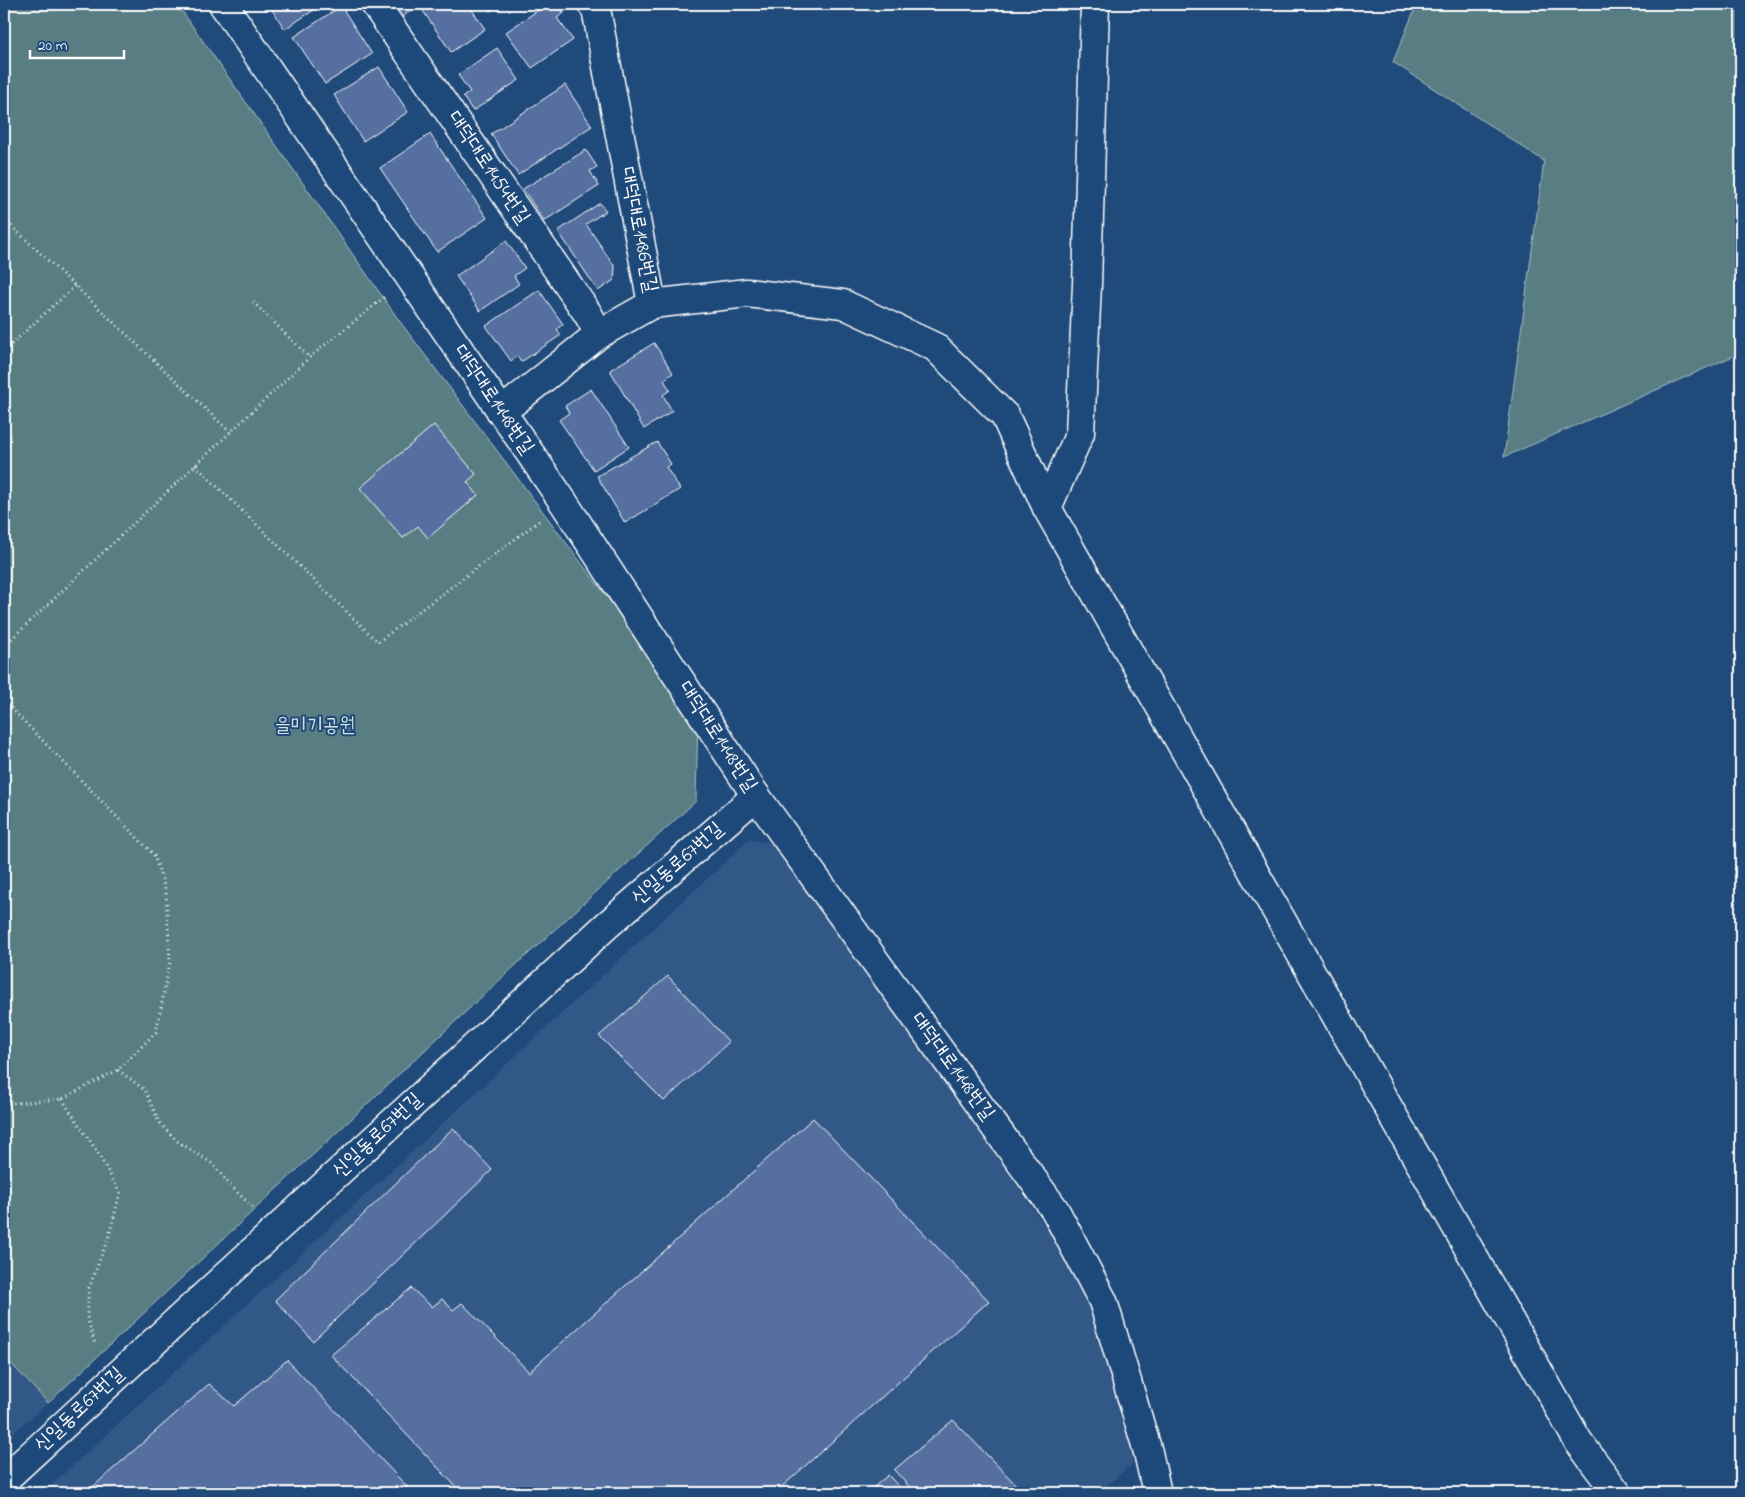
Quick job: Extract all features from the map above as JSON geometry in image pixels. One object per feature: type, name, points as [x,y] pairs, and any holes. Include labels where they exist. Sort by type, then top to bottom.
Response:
[{"type":"street","name":"대덕대로1448번길","points":[[223,4],[564,502],[756,796],[1056,1210],[1104,1301],[1148,1452],[1151,1490]]},
{"type":"street","name":"대덕대로1454번길","points":[[375,4],[582,306],[599,334]]},
{"type":"street","name":"대덕대로1486번길","points":[[501,412],[599,334],[652,304],[596,9],[592,4]]},
{"type":"street","points":[[1047,508],[1080,433],[1088,285],[1095,4]]},
{"type":"street","points":[[652,304],[747,293],[843,304],[935,347],[1005,416],[1047,508],[1578,1441],[1617,1493]]},
{"type":"street","name":"신일동로67번길","points":[[4,1480],[599,932],[756,796]]},
{"type":"path","points":[[4,219],[230,432]]},
{"type":"path","points":[[4,646],[310,357],[410,277]]},
{"type":"path","points":[[4,351],[75,286]]},
{"type":"path","points":[[253,302],[310,357]]},
{"type":"path","points":[[195,465],[378,642],[564,502]]},
{"type":"path","points":[[4,701],[154,855],[166,892],[170,962],[156,1032],[118,1070],[62,1099],[4,1104]]},
{"type":"path","points":[[118,1070],[145,1090],[159,1122],[177,1141],[213,1164],[229,1184],[254,1209]]},
{"type":"path","points":[[62,1099],[98,1153],[120,1194],[109,1236],[89,1288],[87,1317],[96,1344]]},
{"type":"shaded area","points":[[749,840],[783,845],[1077,1273],[1101,1331],[1137,1460],[1098,1493],[43,1493]]},
{"type":"shaded area","points":[[4,1356],[48,1403],[4,1441]]},
{"type":"green space","name":"을미기공원","points":[[4,4],[177,4],[401,323],[698,718],[696,801],[505,975],[48,1403],[4,1356]]},
{"type":"green space","points":[[1417,4],[1741,4],[1741,355],[1738,354],[1504,457],[1544,161],[1393,62]]},
{"type":"building","points":[[268,4],[323,4],[285,29]]},
{"type":"building","points":[[393,4],[468,4],[485,29],[451,52],[419,5],[402,17]]},
{"type":"building","points":[[485,4],[500,4],[490,11]]},
{"type":"building","points":[[547,4],[557,4],[564,13],[557,18],[573,40],[532,68],[506,32]]},
{"type":"building","points":[[341,6],[372,54],[325,84],[294,37]]},
{"type":"building","points":[[497,48],[519,80],[473,111],[463,97],[470,92],[458,75]]},
{"type":"building","points":[[379,67],[408,112],[363,141],[334,95]]},
{"type":"building","points":[[565,85],[592,126],[518,175],[491,134]]},
{"type":"building","points":[[430,134],[487,218],[437,252],[380,168]]},
{"type":"building","points":[[586,150],[597,167],[590,171],[599,186],[544,221],[523,189]]},
{"type":"building","points":[[600,203],[606,211],[586,224],[615,267],[614,280],[598,291],[558,231]]},
{"type":"building","points":[[506,241],[525,268],[514,276],[519,284],[480,311],[456,276]]},
{"type":"building","points":[[539,290],[563,324],[557,329],[561,335],[521,362],[517,356],[511,361],[486,326]]},
{"type":"building","points":[[654,343],[673,373],[664,380],[670,390],[663,395],[672,411],[644,429],[610,370]]},
{"type":"building","points":[[591,389],[629,447],[594,470],[559,420],[569,413],[565,406]]},
{"type":"building","points":[[434,425],[476,474],[467,482],[478,495],[428,538],[418,526],[403,538],[360,488]]},
{"type":"building","points":[[657,442],[671,464],[666,467],[680,489],[625,523],[597,476]]},
{"type":"building","points":[[668,976],[729,1042],[664,1101],[599,1036]]},
{"type":"building","points":[[813,1118],[989,1301],[775,1493],[462,1493],[331,1355],[411,1288],[432,1307],[442,1299],[453,1310],[462,1303],[529,1372]]},
{"type":"building","points":[[453,1128],[492,1170],[313,1341],[275,1300]]},
{"type":"building","points":[[287,1360],[413,1493],[86,1493],[209,1384],[234,1406]]},
{"type":"building","points":[[953,1420],[1024,1493],[915,1493],[894,1470]]},
{"type":"building","points":[[888,1475],[905,1493],[867,1493]]}]
